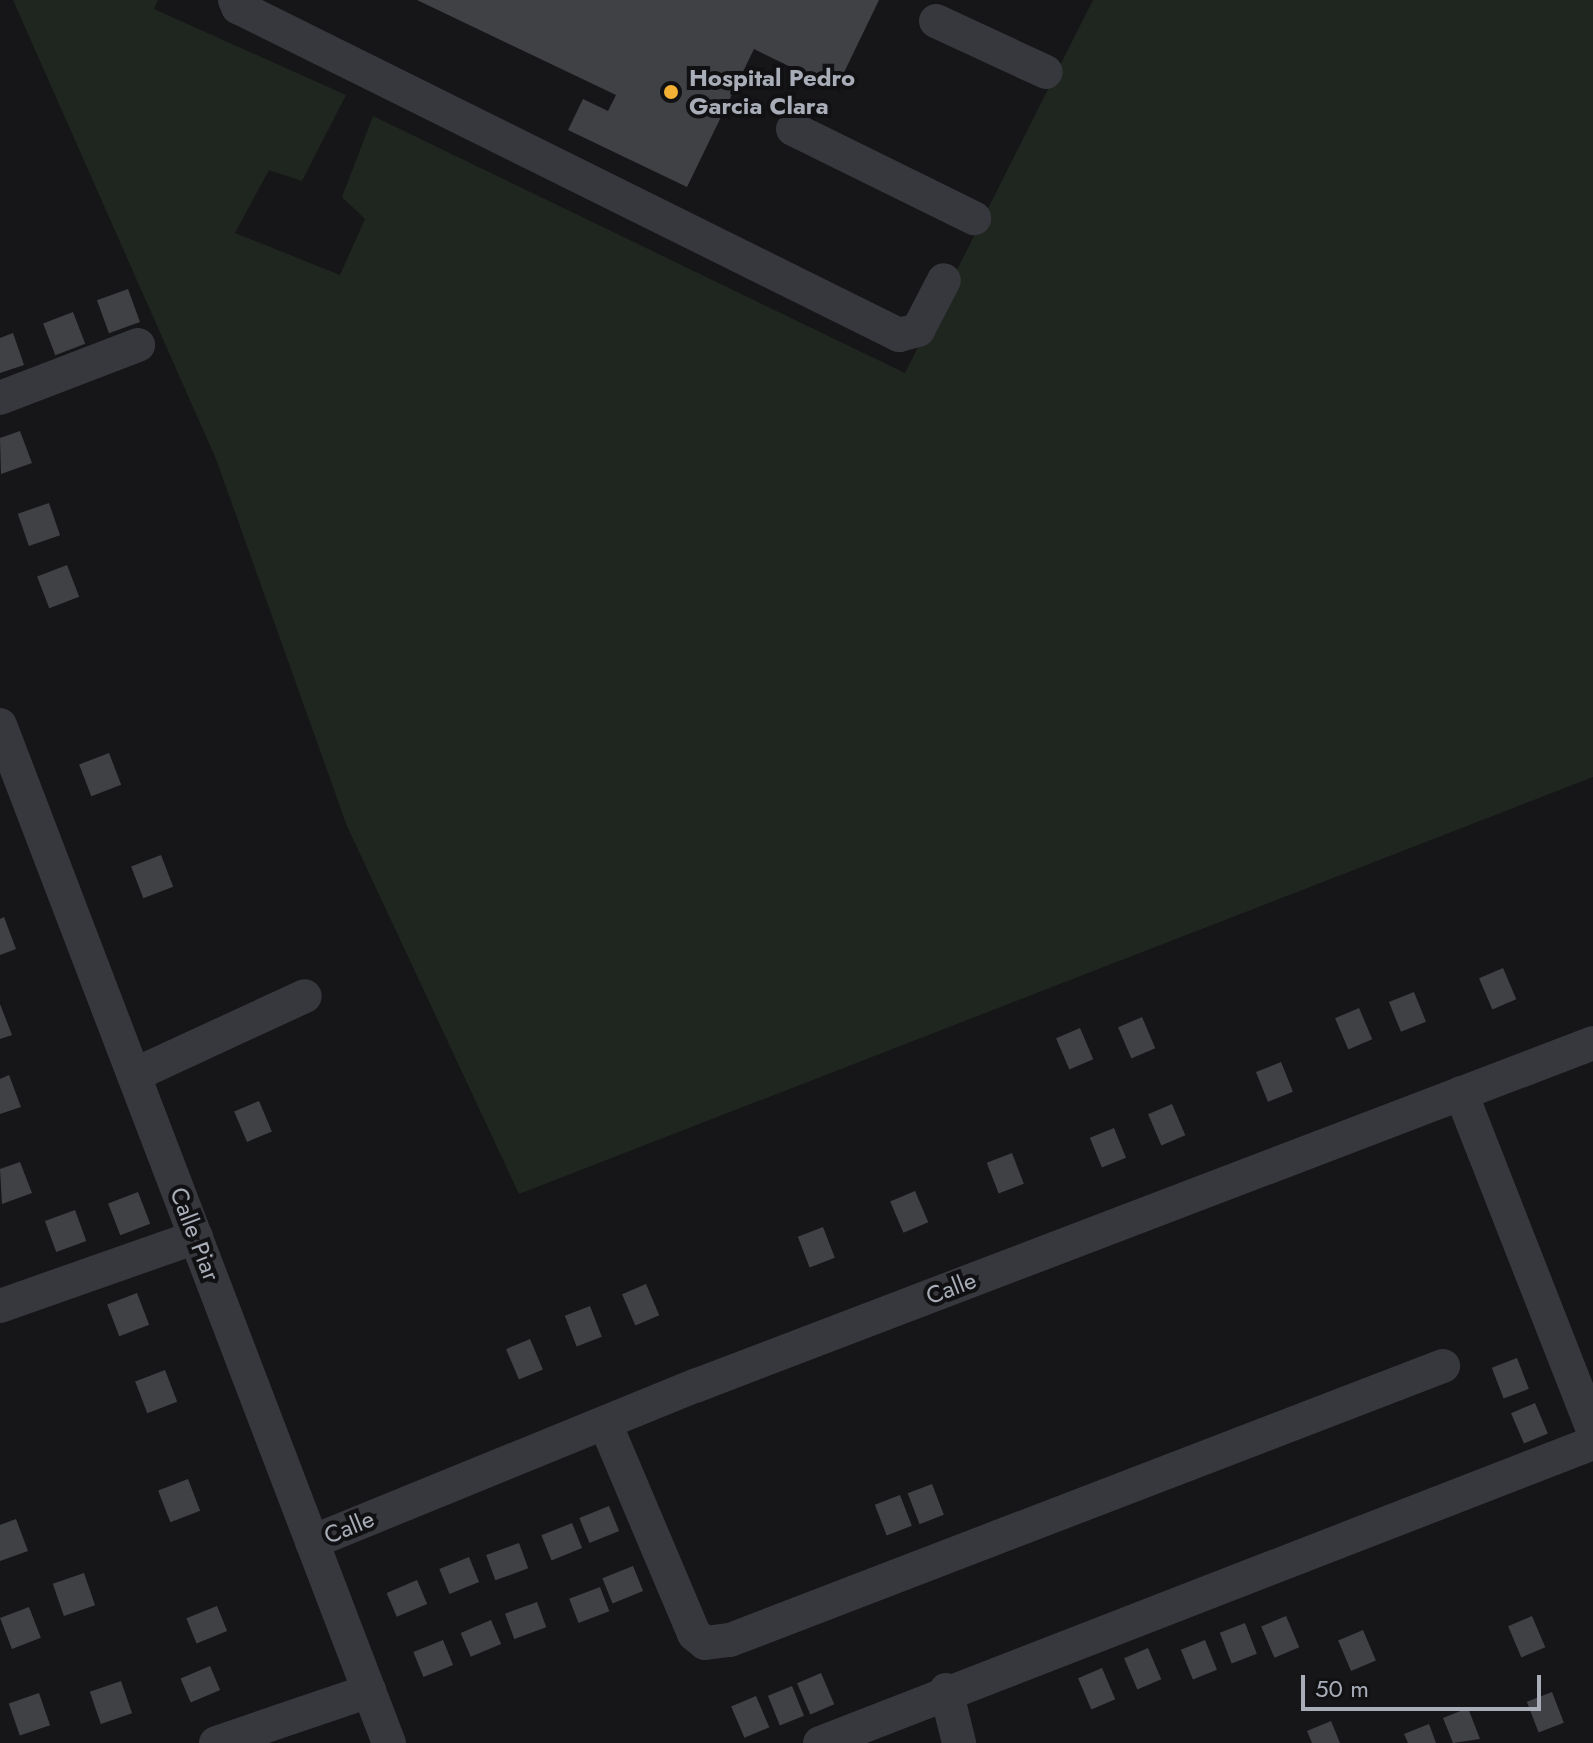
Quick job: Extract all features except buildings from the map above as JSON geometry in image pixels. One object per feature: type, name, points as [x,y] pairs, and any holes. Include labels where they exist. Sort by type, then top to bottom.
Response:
[{"type":"street","points":[[235,0],[238,7],[899,335],[918,330],[944,280]]},
{"type":"street","points":[[936,21],[1046,72]]},
{"type":"street","points":[[793,129],[974,218]]},
{"type":"street","points":[[0,398],[138,345]]},
{"type":"street","name":"Calle Piar","points":[[0,725],[389,1743]]},
{"type":"street","points":[[134,1075],[305,996]]},
{"type":"street","name":"Calle","points":[[312,1542],[605,1423],[1593,1043]]},
{"type":"street","points":[[1461,1093],[1593,1430]]},
{"type":"street","points":[[0,1306],[196,1237]]},
{"type":"street","points":[[605,1423],[694,1634],[705,1643],[730,1640],[1443,1366]]},
{"type":"street","points":[[820,1743],[946,1690],[1593,1443]]},
{"type":"street","points":[[946,1690],[959,1743]]},
{"type":"street","points":[[216,1743],[369,1691]]},
{"type":"shaded area","points":[[13,0],[158,0],[154,9],[346,95],[302,181],[269,170],[235,233],[340,275],[365,219],[342,197],[373,116],[905,373],[1093,0],[1593,0],[1593,777],[519,1194],[347,826],[216,459]]},
{"type":"place","name":"Hospital Pedro Garcia Clara","points":[[671,92]]}]
